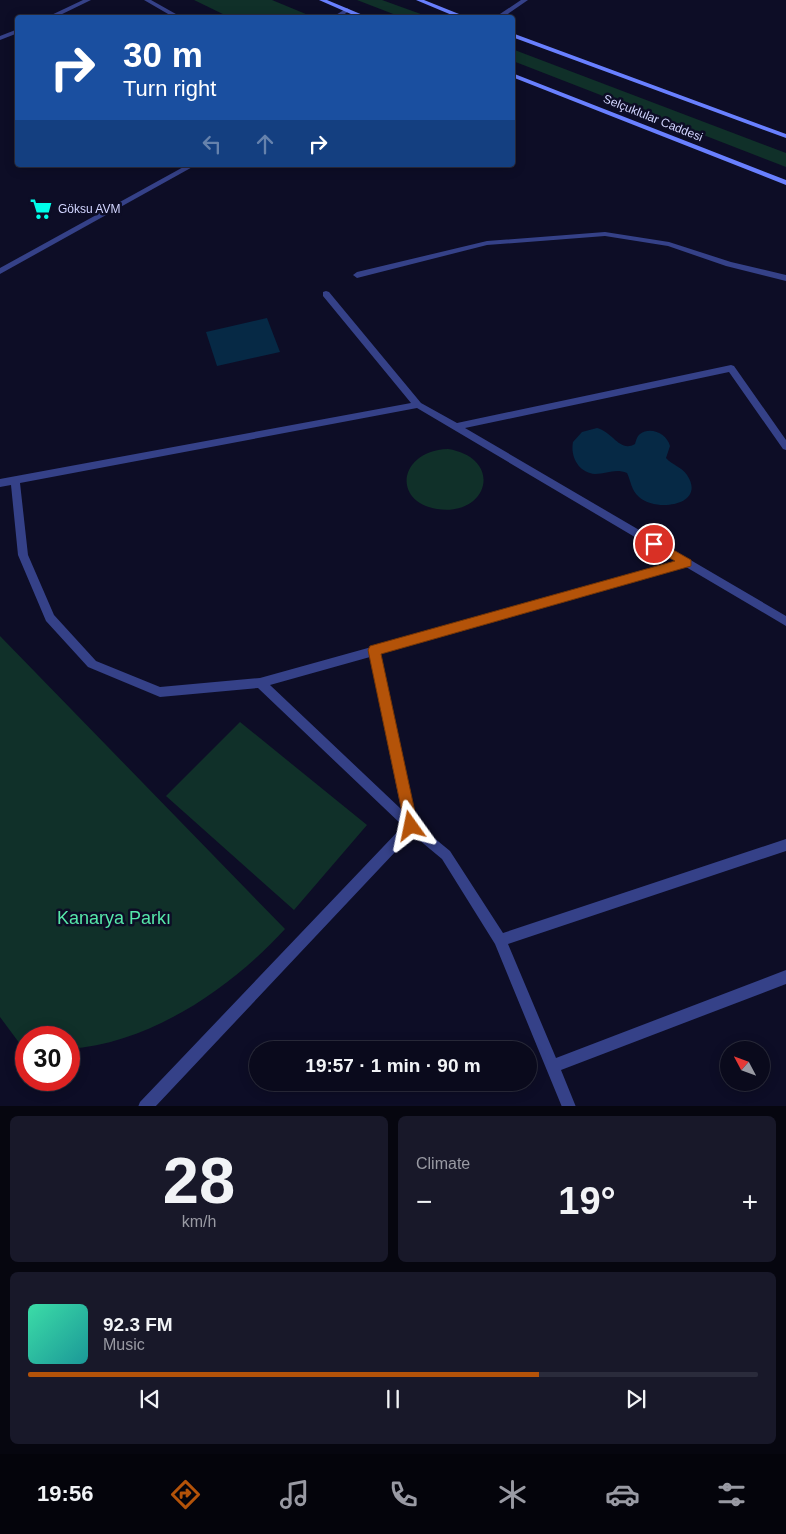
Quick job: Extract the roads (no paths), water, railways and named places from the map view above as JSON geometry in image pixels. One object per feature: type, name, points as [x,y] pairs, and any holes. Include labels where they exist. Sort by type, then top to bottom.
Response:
[{"type":"main road","points":[[322,0],[359,15]]},
{"type":"main road","points":[[419,0],[458,15]]},
{"type":"main road","name":"Selçuklular Caddesi","points":[[515,36],[786,136]]},
{"type":"main road","name":"Selçuklular Caddesi","points":[[515,76],[786,183]]},
{"type":"street","points":[[55,15],[88,0]]},
{"type":"street","points":[[146,0],[174,15]]},
{"type":"street","points":[[502,15],[525,0]]},
{"type":"street","points":[[339,15],[348,10]]},
{"type":"street","points":[[0,38],[15,32]]},
{"type":"street","points":[[0,271],[188,167]]},
{"type":"street","points":[[357,275],[487,243],[605,234],[669,244],[729,264],[786,278]]},
{"type":"street","points":[[326,294],[418,405],[786,621]]},
{"type":"street","points":[[456,427],[731,368],[786,448]]},
{"type":"street","points":[[0,482],[418,405]]},
{"type":"street","points":[[15,480],[23,555],[50,618],[92,664],[160,692],[260,683],[687,563]]},
{"type":"street","points":[[374,650],[411,826]]},
{"type":"street","points":[[260,683],[411,826],[446,855],[500,940],[569,1106]]},
{"type":"street","points":[[146,1106],[411,826]]},
{"type":"street","points":[[500,940],[786,845]]},
{"type":"street","points":[[553,1066],[786,977]]},
{"type":"water","points":[[267,318],[280,352],[217,366],[206,332]]},
{"type":"water","points":[[597,428],[608,433],[625,446],[635,444],[638,436],[644,432],[658,432],[666,438],[670,446],[666,458],[687,475],[691,485],[690,493],[685,499],[677,503],[657,505],[647,502],[636,494],[627,473],[615,471],[595,474],[584,471],[574,458],[573,442],[582,432]]},
{"type":"place","name":"Göksu AVM","points":[[41,209]]},
{"type":"park label","name":"Kanarya Parkı","points":[[114,918]]}]
